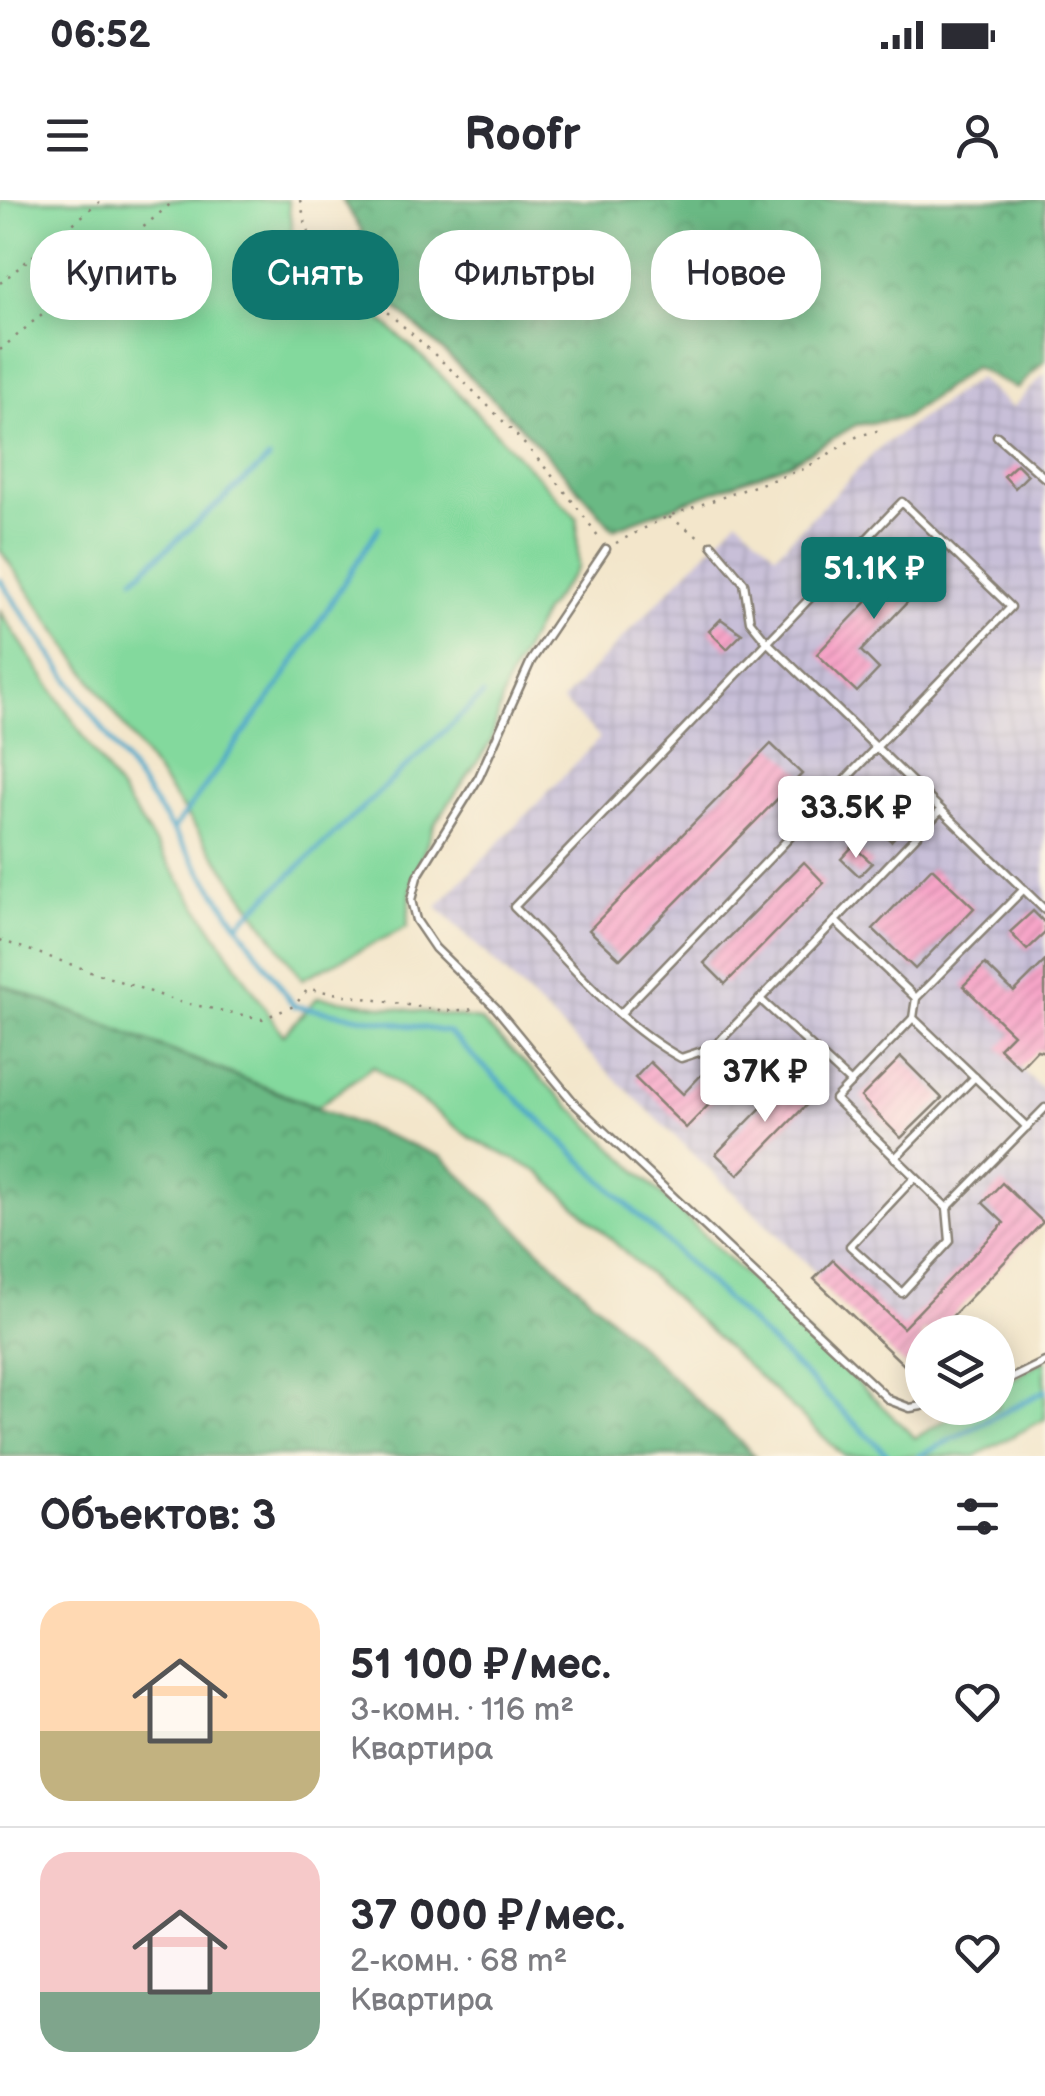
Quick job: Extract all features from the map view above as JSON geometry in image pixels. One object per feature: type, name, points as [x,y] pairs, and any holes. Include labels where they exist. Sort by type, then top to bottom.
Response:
[{"type":"lane","points":[[997,436],[1045,478]]},
{"type":"lane","points":[[621,1014],[1010,607],[902,502],[514,906],[621,1014],[653,1043],[681,1058],[714,1046],[941,810]]},
{"type":"lane","points":[[712,546],[744,583],[750,621],[767,642],[1045,910]]},
{"type":"lane","points":[[606,549],[530,661],[479,777],[418,877],[412,900],[416,920],[435,948],[496,1008],[575,1104],[889,1400],[905,1406]]},
{"type":"lane","points":[[915,1177],[850,1246],[902,1293],[950,1241],[947,1208],[915,1177],[895,1158],[835,1100],[913,1018],[916,998],[1024,889]]},
{"type":"lane","points":[[834,921],[916,998]]},
{"type":"lane","points":[[760,999],[850,1083]]},
{"type":"lane","points":[[913,1018],[1027,1127]]},
{"type":"lane","points":[[895,1158],[975,1078]]},
{"type":"lane","points":[[947,1208],[1045,1108]]},
{"type":"lane","points":[[1015,1377],[1045,1362]]},
{"type":"path","points":[[0,283],[102,200]]},
{"type":"path","points":[[0,350],[175,200]]},
{"type":"path","points":[[300,200],[307,228],[323,258],[478,400],[573,500],[606,549],[668,516],[804,468],[858,436],[884,429]]},
{"type":"path","points":[[668,516],[712,546]]},
{"type":"path","points":[[0,940],[180,1002],[262,1019],[294,1006],[308,990],[446,1011],[496,1008]]},
{"type":"shaded area","points":[[1045,373],[1045,1052],[1037,1050],[1020,1068],[1045,1092],[1045,1220],[953,1315],[905,1315],[905,1366],[814,1279],[818,1274],[437,907],[600,738],[562,701],[738,519],[776,554],[879,448],[978,378],[1012,408]]},
{"type":"green space","points":[[0,200],[288,200],[292,230],[232,230],[232,320],[382,320],[434,368],[577,518],[578,567],[544,612],[506,685],[491,742],[434,825],[412,883],[407,927],[302,979],[0,550]]},
{"type":"green space","points":[[342,200],[1045,200],[1045,360],[1017,389],[974,367],[904,418],[856,425],[790,463],[613,529],[549,457],[399,310],[399,230],[361,230]]},
{"type":"green space","points":[[0,611],[283,1035],[318,997],[480,1020],[915,1438],[937,1425],[1015,1425],[1015,1378],[1045,1359],[1045,1419],[975,1456],[844,1456],[539,1172],[471,1138],[373,1066],[317,1107],[0,984]]},
{"type":"green space","points":[[0,984],[442,1157],[755,1456],[0,1456]]},
{"type":"building","points":[[1017,464],[1028,475],[1015,488],[1004,476]]},
{"type":"building","points":[[916,550],[937,571],[861,651],[879,669],[857,692],[817,654]]},
{"type":"building","points":[[721,619],[742,634],[727,649],[709,631]]},
{"type":"building","points":[[771,744],[802,774],[620,959],[589,930]]},
{"type":"building","points":[[894,806],[909,821],[891,841],[875,826]]},
{"type":"building","points":[[853,846],[872,863],[859,876],[841,859]]},
{"type":"building","points":[[804,862],[824,883],[725,984],[704,963]]},
{"type":"building","points":[[932,868],[974,908],[915,969],[873,929]]},
{"type":"building","points":[[1033,911],[1045,923],[1045,933],[1027,950],[1010,932]]},
{"type":"building","points":[[1045,961],[1045,1052],[1037,1050],[1020,1068],[999,1048],[1013,1034],[963,986],[985,964],[1014,992]]},
{"type":"building","points":[[901,1057],[942,1098],[901,1138],[861,1097]]},
{"type":"building","points":[[650,1062],[683,1094],[705,1071],[724,1089],[686,1128],[635,1078]]},
{"type":"building","points":[[792,1076],[814,1097],[738,1175],[716,1154]]},
{"type":"building","points":[[1002,1183],[1043,1222],[953,1315],[916,1315],[1004,1223],[983,1203]]},
{"type":"building","points":[[833,1260],[903,1328],[905,1366],[814,1279]]},
{"type":"waterway","points":[[134,578],[269,459]]},
{"type":"waterway","points":[[173,830],[280,684],[379,527]]},
{"type":"waterway","points":[[0,580],[294,1006],[448,1032],[889,1456]]},
{"type":"waterway","points":[[238,924],[483,695]]},
{"type":"waterway","points":[[919,1456],[1045,1391]]}]
